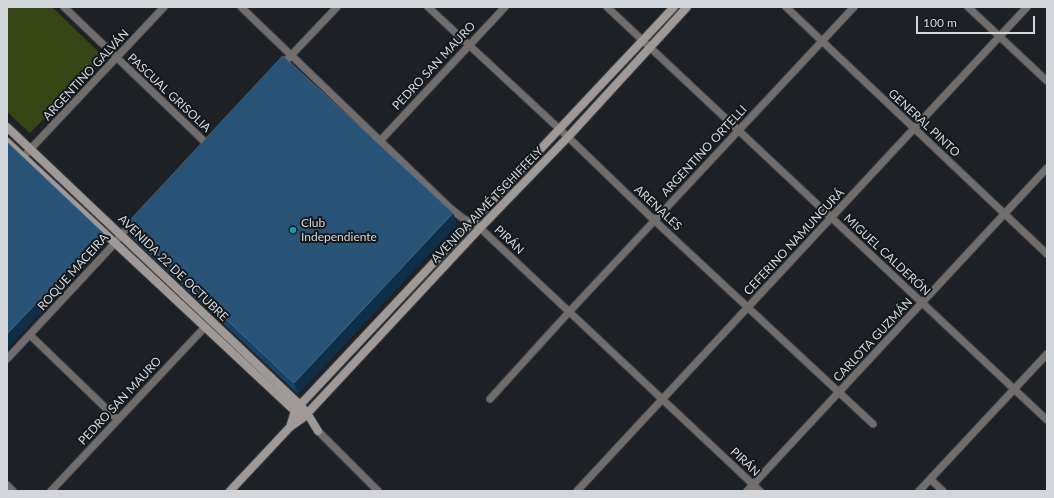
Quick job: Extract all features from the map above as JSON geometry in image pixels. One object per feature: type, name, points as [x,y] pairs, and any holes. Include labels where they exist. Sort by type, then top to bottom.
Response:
[{"type":"main road","name":"AVENIDA AIMÉ TSCHIFFELY","points":[[298,408],[674,7]]},
{"type":"main road","name":"AVENIDA AIMÉ TSCHIFFELY","points":[[290,427],[305,415],[480,228],[568,137],[687,7]]},
{"type":"main road","name":"AVENIDA 22 DE OCTUBRE","points":[[7,127],[121,235],[298,408],[318,431]]},
{"type":"main road","name":"AVENIDA 22 DE OCTUBRE","points":[[7,142],[205,327],[298,408]]},
{"type":"main road","points":[[230,491],[290,427],[298,408]]},
{"type":"street","name":"PASCUAL GRISOLIA","points":[[64,7],[116,58],[210,141],[202,150]]},
{"type":"street","name":"ARGENTINO GALVÁN","points":[[23,157],[164,7]]},
{"type":"street","name":"PIRÁN","points":[[241,7],[290,56],[449,207],[480,228],[760,491]]},
{"type":"street","points":[[275,72],[337,7]]},
{"type":"street","name":"ARENALES","points":[[428,7],[873,424]]},
{"type":"street","name":"PEDRO SAN MAURO","points":[[380,140],[505,7]]},
{"type":"street","name":"MIGUEL CALDERÓN","points":[[607,7],[1047,420]]},
{"type":"street","name":"GENERAL PINTO","points":[[786,7],[1047,254]]},
{"type":"street","name":"ARGENTINO ORTELLI","points":[[490,399],[738,130],[854,7]]},
{"type":"street","points":[[968,7],[1047,81]]},
{"type":"street","name":"CEFERINO NAMUNCURÁ","points":[[577,491],[1027,7]]},
{"type":"street","name":"CARLOTA GUZMÁN","points":[[748,491],[1047,168]]},
{"type":"street","name":"ROQUE MACEIRA","points":[[7,359],[115,244],[121,235],[137,218]]},
{"type":"street","name":"PEDRO SAN MAURO","points":[[51,491],[205,327]]},
{"type":"street","points":[[30,335],[117,419]]},
{"type":"street","points":[[919,491],[1047,354]]},
{"type":"street","name":"AVENIDA 22 DE OCTUBRE","points":[[318,431],[378,491]]},
{"type":"street","points":[[930,479],[943,491]]},
{"type":"street","points":[[7,485],[13,491]]},
{"type":"green space","points":[[7,7],[52,7],[104,57],[30,133],[7,112]]},
{"type":"building","name":"Club Independiente","points":[[283,56],[453,213],[294,383],[126,225]]},
{"type":"building","points":[[7,142],[103,233],[7,334]]},
{"type":"place","name":"Club Independiente","points":[[293,230]]}]
